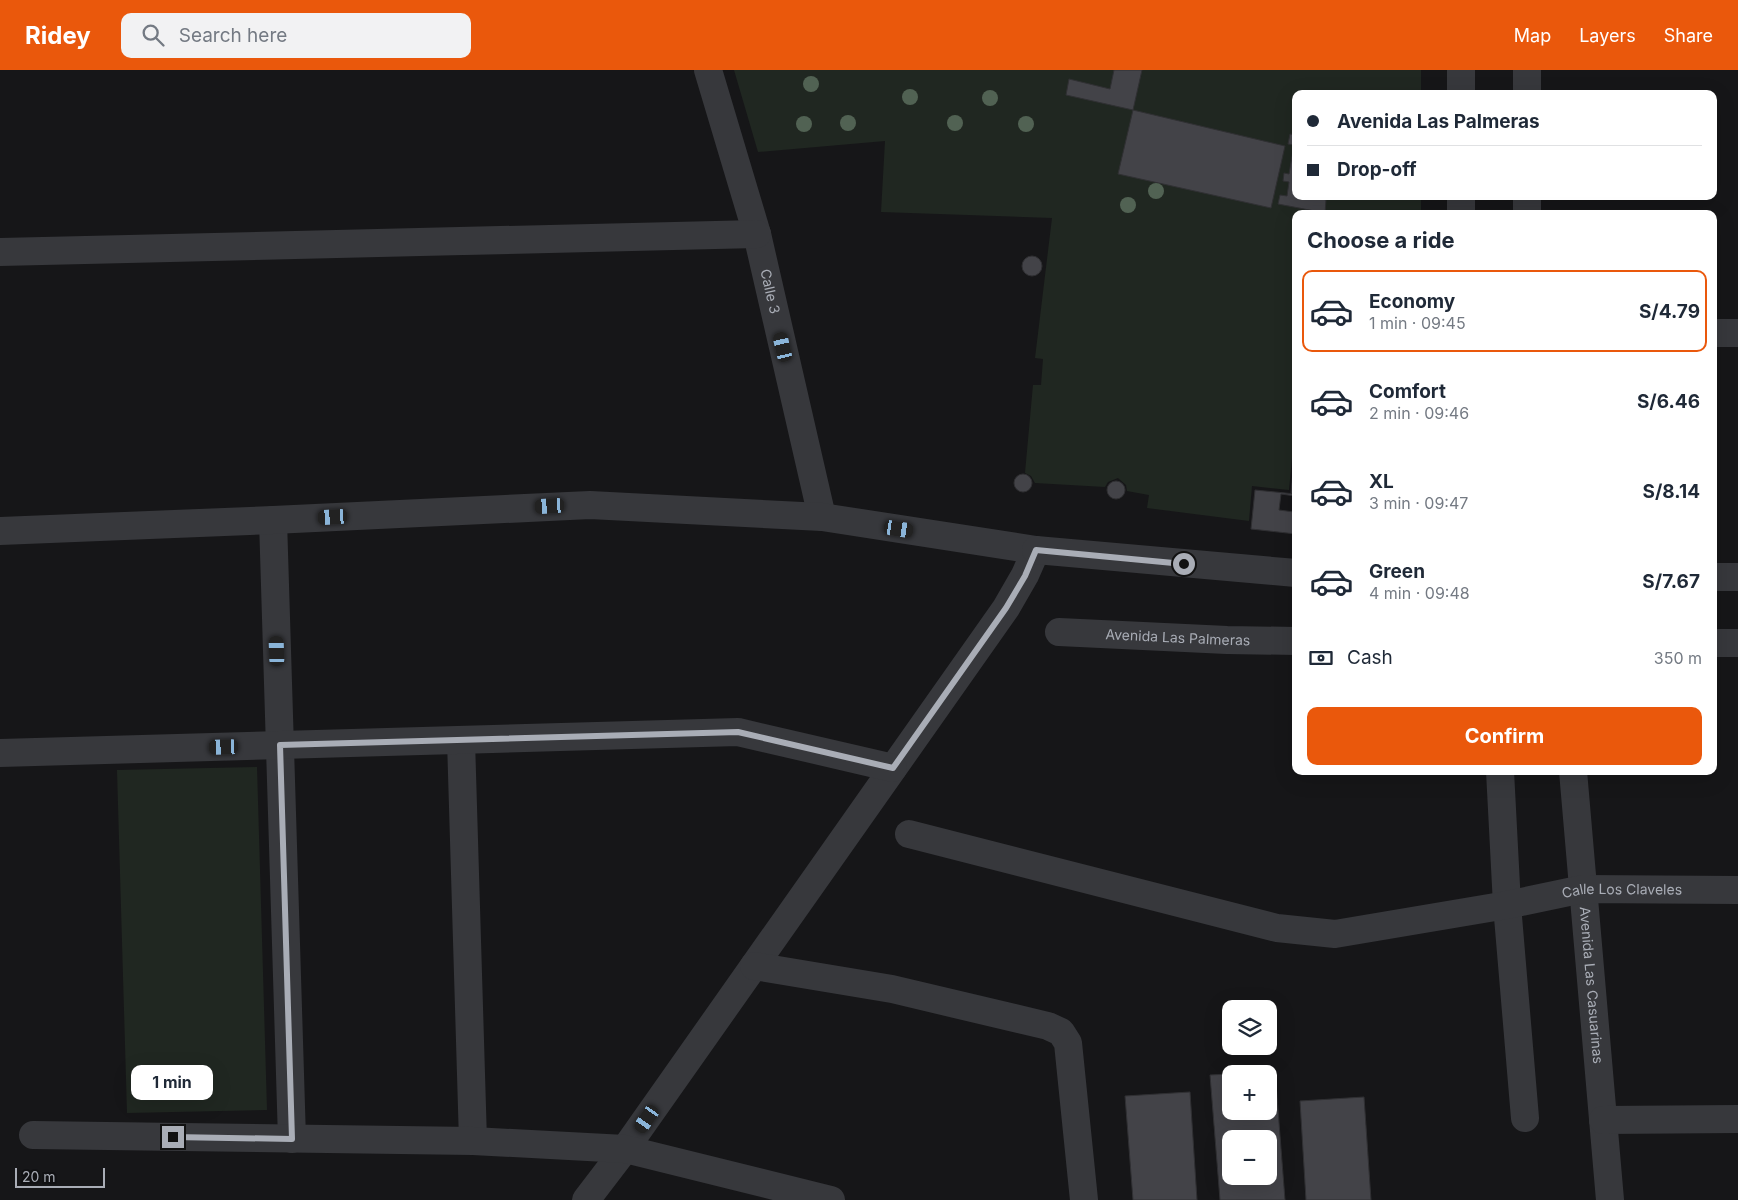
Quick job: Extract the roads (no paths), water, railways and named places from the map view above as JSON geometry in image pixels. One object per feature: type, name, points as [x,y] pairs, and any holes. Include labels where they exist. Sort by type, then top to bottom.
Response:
[{"type":"street","name":"Calle 3","points":[[708,70],[757,234],[822,517]]},
{"type":"street","points":[[1461,70],[1461,90]]},
{"type":"street","points":[[1527,70],[1527,90]]},
{"type":"street","points":[[0,252],[757,234]]},
{"type":"street","points":[[1717,333],[1738,333]]},
{"type":"street","points":[[0,531],[590,505],[822,517],[1036,550],[1292,573]]},
{"type":"street","points":[[273,520],[292,1139]]},
{"type":"street","points":[[586,1200],[625,1149],[1006,608],[1025,576],[1036,550]]},
{"type":"street","points":[[1717,577],[1738,577]]},
{"type":"street","name":"Avenida Las Palmeras","points":[[1059,632],[1227,640],[1292,641]]},
{"type":"street","points":[[1717,643],[1738,643]]},
{"type":"street","points":[[0,753],[738,732],[893,768]]},
{"type":"street","points":[[461,740],[473,1141]]},
{"type":"street","points":[[1500,775],[1507,904],[1525,1118]]},
{"type":"street","name":"Avenida Las Casuarinas","points":[[1573,775],[1610,1200]]},
{"type":"street","name":"Calle Los Claveles","points":[[909,834],[1277,928],[1334,934],[1583,889],[1738,890]]},
{"type":"street","points":[[754,966],[892,989],[1048,1026],[1061,1032],[1068,1044],[1084,1200]]},
{"type":"street","points":[[1603,1120],[1738,1119]]},
{"type":"street","points":[[33,1136],[473,1141],[625,1149],[831,1200]]}]
